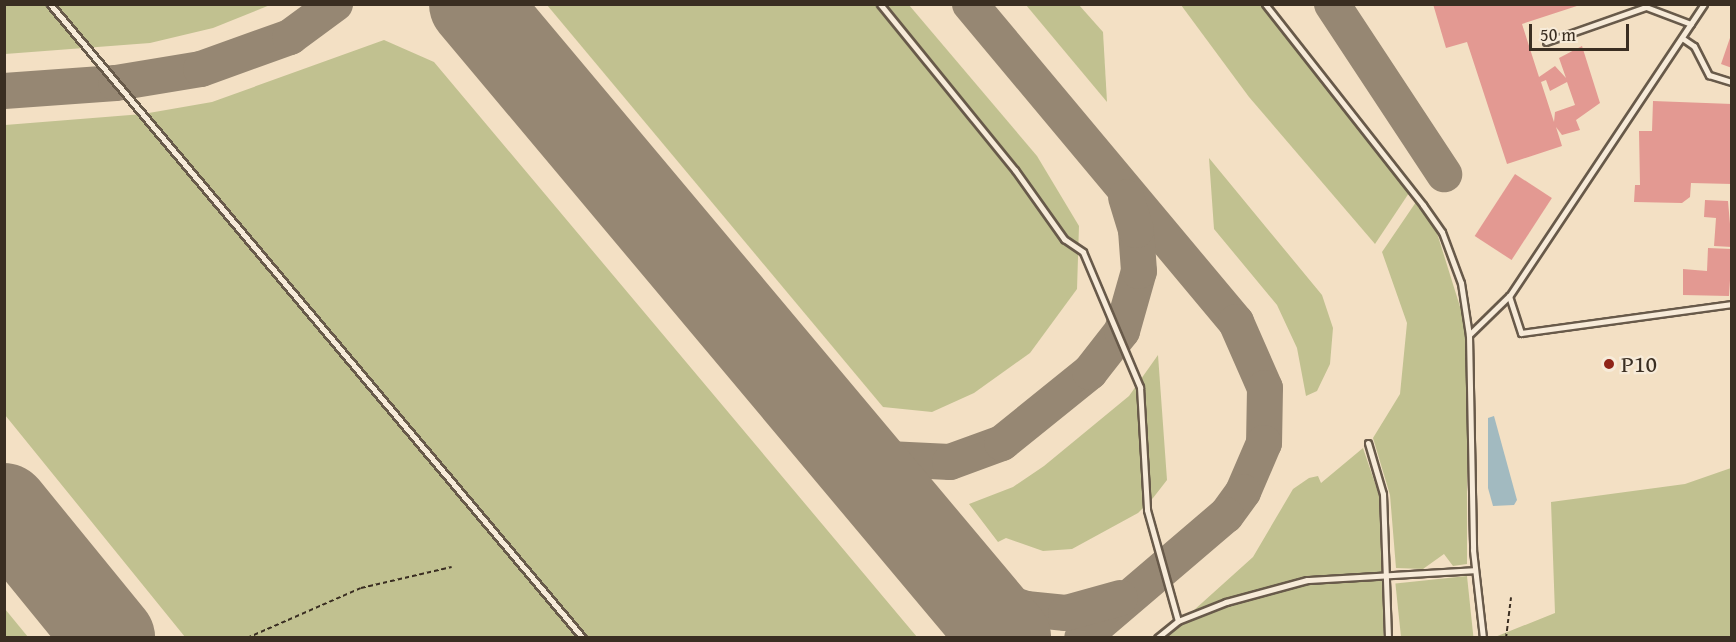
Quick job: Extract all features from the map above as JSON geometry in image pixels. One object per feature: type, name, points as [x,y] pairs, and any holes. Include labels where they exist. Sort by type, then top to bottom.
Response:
[{"type":"lane","points":[[50,4],[583,638]]},
{"type":"lane","points":[[880,4],[1015,170],[1064,239],[1083,252],[1140,387],[1147,510],[1178,621]]},
{"type":"lane","points":[[1265,4],[1442,232],[1461,283],[1468,335],[1475,570],[1483,638]]},
{"type":"lane","points":[[1468,335],[1509,296],[1704,4]]},
{"type":"lane","points":[[1546,42],[1646,7],[1691,24]]},
{"type":"lane","points":[[1682,38],[1694,46],[1709,75],[1731,82]]},
{"type":"lane","points":[[1509,296],[1521,333],[1731,304]]},
{"type":"lane","points":[[1368,443],[1383,494],[1389,572],[1388,638]]},
{"type":"lane","points":[[1157,638],[1178,621],[1307,580],[1389,572],[1475,570]]},
{"type":"path","points":[[247,638],[361,588],[452,567]]},
{"type":"path","points":[[1506,638],[1511,597]]},
{"type":"green space","points":[[5,5],[270,5],[213,28],[150,43],[5,54]]},
{"type":"green space","points":[[547,5],[909,5],[1037,156],[1079,226],[1077,289],[1030,353],[974,393],[932,412],[883,407]]},
{"type":"green space","points":[[1026,5],[1079,5],[1103,32],[1107,102]]},
{"type":"green space","points":[[1181,5],[1260,5],[1409,193],[1375,244],[1249,97]]},
{"type":"green space","points":[[384,40],[434,62],[917,637],[185,637],[5,415],[5,125],[143,114],[212,102]]},
{"type":"green space","points":[[1209,158],[1322,295],[1333,328],[1330,364],[1317,391],[1306,396],[1297,348],[1277,305],[1214,229]]},
{"type":"green space","points":[[1416,202],[1437,233],[1467,329],[1467,564],[1453,566],[1444,554],[1423,569],[1396,568],[1390,495],[1373,438],[1400,394],[1407,323],[1382,252]]},
{"type":"green space","points":[[1158,355],[1167,480],[1153,498],[1138,513],[1072,549],[1043,551],[1006,538],[998,542],[969,504],[1013,487],[1044,466],[1129,396]]},
{"type":"green space","points":[[1363,448],[1379,495],[1384,637],[1163,638],[1253,557],[1293,489],[1309,478],[1318,476],[1321,483]]},
{"type":"green space","points":[[1731,468],[1731,637],[1495,637],[1555,613],[1551,502],[1685,484]]},
{"type":"green space","points":[[1467,576],[1473,637],[1401,638],[1395,584]]},
{"type":"green space","points":[[5,609],[28,637],[5,637]]},
{"type":"water","points":[[1494,416],[1517,500],[1514,505],[1493,506],[1488,488],[1488,418]]},
{"type":"building","points":[[1433,4],[1583,4],[1522,24],[1539,77],[1555,66],[1566,78],[1559,58],[1582,46],[1600,103],[1576,120],[1580,130],[1562,135],[1556,127],[1562,146],[1507,164],[1467,42],[1446,48]],"holes":[[[1546,80],[1550,91],[1567,82],[1575,105],[1555,112],[1554,122],[1541,82]]]},
{"type":"building","points":[[1732,35],[1732,68],[1721,64]]},
{"type":"building","points":[[1653,101],[1732,104],[1732,184],[1691,183],[1690,197],[1682,203],[1634,202],[1635,185],[1640,185],[1639,131],[1652,131]]},
{"type":"building","points":[[1515,174],[1552,198],[1512,260],[1475,236]]},
{"type":"building","points":[[1705,200],[1728,201],[1732,247],[1714,246],[1716,218],[1704,217]]},
{"type":"building","points":[[1708,248],[1732,249],[1729,296],[1683,295],[1683,269],[1707,271]]},
{"type":"taxiway","points":[[4,91],[116,83],[201,69],[290,37],[335,4]]},
{"type":"taxiway","points":[[970,4],[1236,322],[1265,388],[1264,443],[1243,492],[1226,515],[1082,638]]},
{"type":"taxiway","points":[[1332,4],[1444,174]]},
{"type":"taxiway","points":[[804,401],[848,441],[888,459],[950,462],[1002,443],[1090,372],[1122,331],[1139,271],[1136,230],[1126,198]]},
{"type":"taxiway","points":[[934,557],[986,596],[1026,609],[1066,613],[1120,598]]},
{"type":"taxiway","points":[[952,577],[983,638]]},
{"type":"runway","points":[[474,4],[1006,638]]},
{"type":"runway","points":[[4,508],[110,638]]},
{"type":"place","name":"P10","points":[[1609,364]]}]
